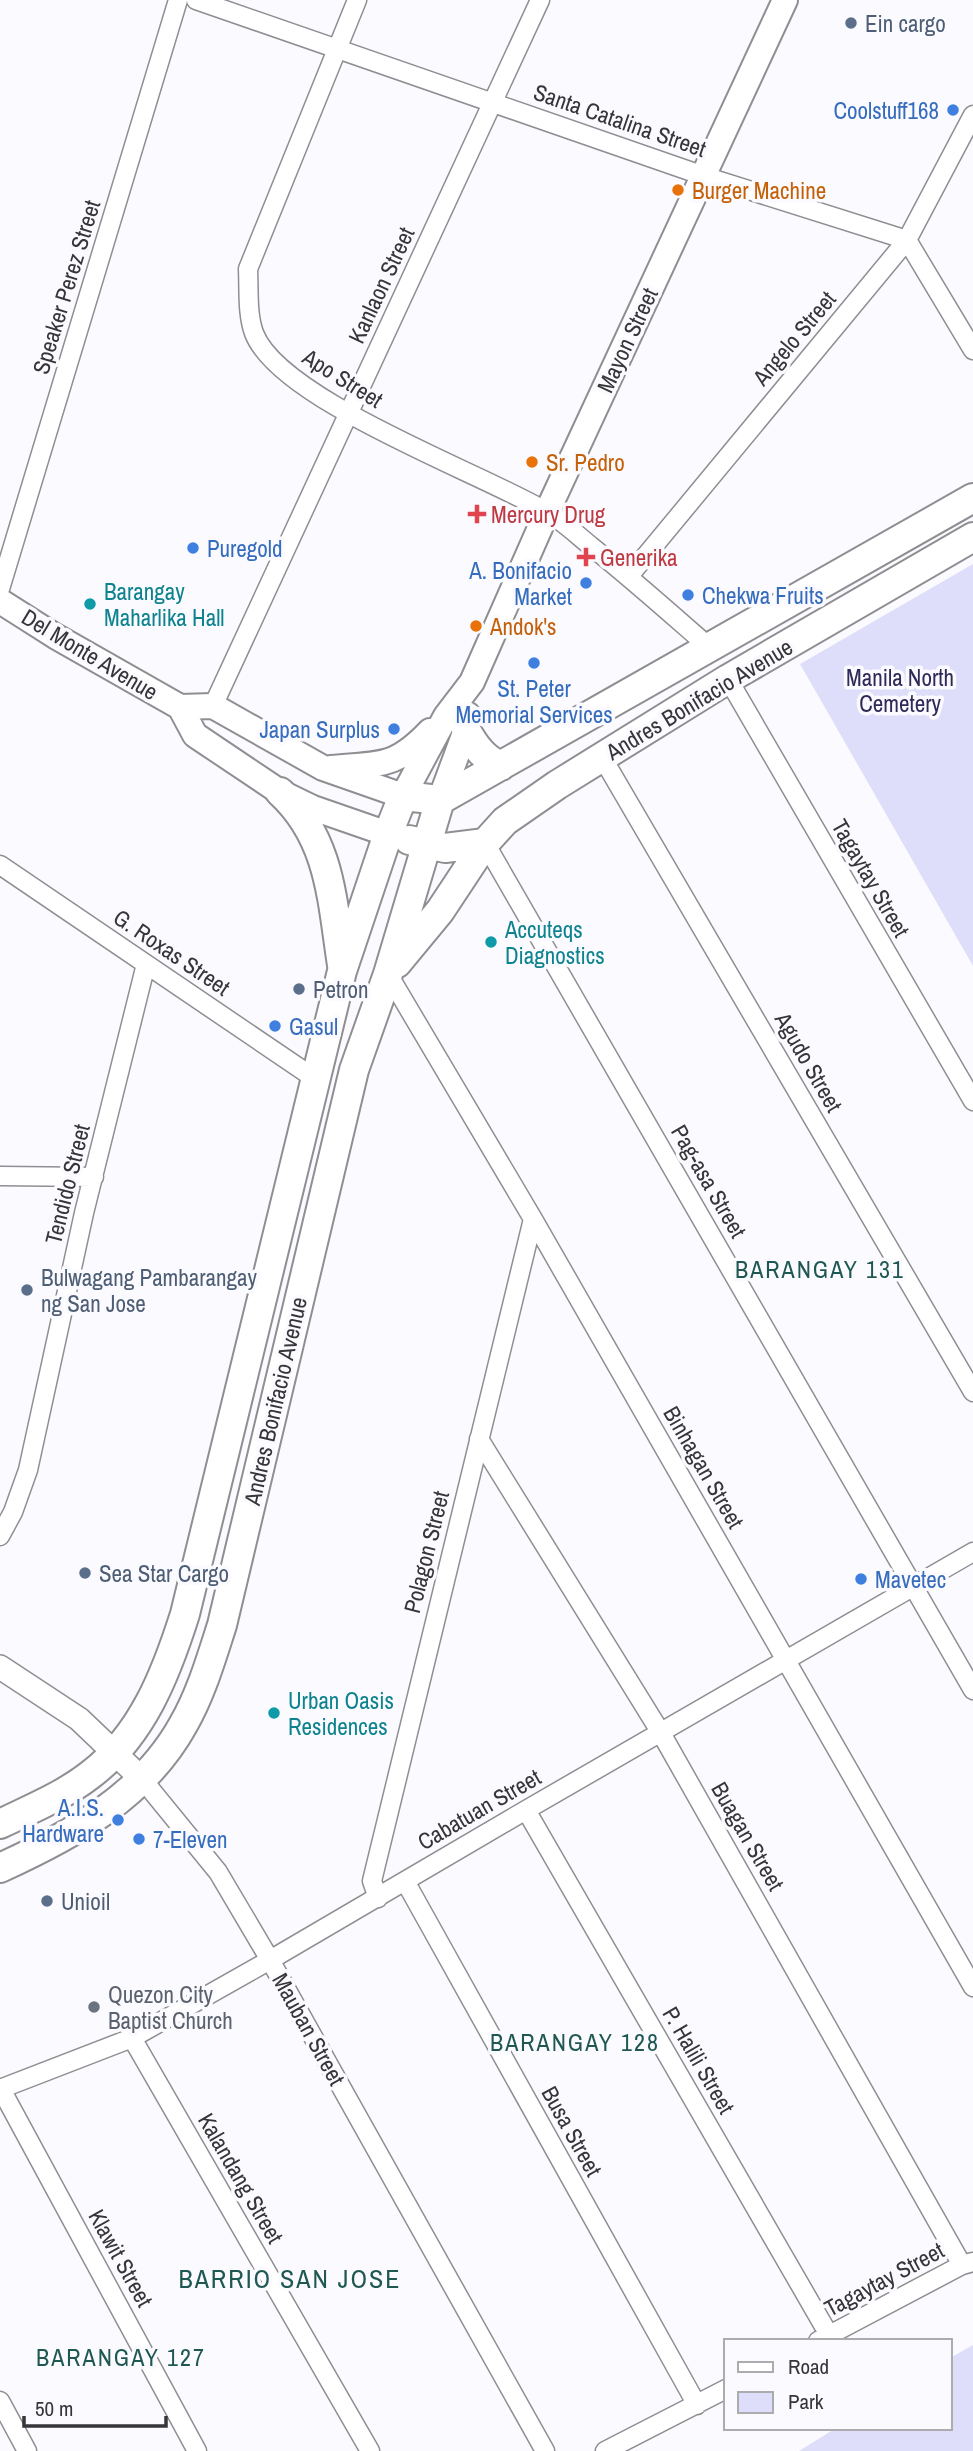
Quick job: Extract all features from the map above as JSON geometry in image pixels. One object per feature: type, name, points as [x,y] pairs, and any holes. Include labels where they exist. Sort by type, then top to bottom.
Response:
[{"type":"main road","name":"Mayon Street","points":[[440,800],[456,723],[472,682],[547,512],[785,0]]},
{"type":"main road","name":"Andres Bonifacio Avenue","points":[[0,1868],[79,1828],[100,1815],[143,1780],[184,1725],[203,1684],[222,1625],[355,1070],[388,974],[440,800],[973,498]]},
{"type":"main road","name":"Andres Bonifacio Avenue","points":[[388,974],[440,911],[485,843],[505,821],[728,679],[973,537]]},
{"type":"main road","name":"Del Monte Avenue","points":[[0,600],[55,636],[180,708],[195,735],[280,792],[313,808],[388,834]]},
{"type":"main road","name":"Del Monte Avenue","points":[[180,708],[213,706]]},
{"type":"main road","points":[[213,706],[323,768],[403,796],[440,800]]},
{"type":"main road","name":"Mayon Street","points":[[403,796],[456,723]]},
{"type":"main road","points":[[323,768],[379,764],[394,760],[456,723],[490,761],[501,766]]},
{"type":"main road","points":[[280,792],[298,809],[316,840],[332,897],[342,971]]},
{"type":"main road","name":"Andres Bonifacio Avenue","points":[[0,1824],[57,1797],[91,1774],[115,1753],[139,1722],[168,1667],[185,1615],[342,971],[403,796]]},
{"type":"main road","points":[[388,834],[426,846],[445,848],[485,843]]},
{"type":"street","name":"Speaker Perez Street","points":[[0,589],[178,0]]},
{"type":"street","name":"Santa Catalina Street","points":[[196,0],[704,176],[907,240]]},
{"type":"street","name":"Apo Street","points":[[357,0],[248,269],[249,304],[254,334],[272,359],[293,377],[349,414],[547,512],[629,576],[709,647]]},
{"type":"street","name":"Kanlaon Street","points":[[213,706],[540,0]]},
{"type":"street","name":"Angelo Street","points":[[629,576],[907,240],[973,115]]},
{"type":"street","points":[[907,240],[973,351]]},
{"type":"street","name":"Tagaytay Street","points":[[728,679],[973,1101]]},
{"type":"street","name":"Agudo Street","points":[[602,757],[973,1392]]},
{"type":"street","name":"Pag-asa Street","points":[[485,843],[973,1690]]},
{"type":"street","name":"G. Roxas Street","points":[[0,865],[317,1080]]},
{"type":"street","name":"Tendido Street","points":[[0,1536],[13,1512],[28,1470],[94,1177],[146,964]]},
{"type":"street","name":"Binhagan Street","points":[[388,974],[533,1219],[973,1987]]},
{"type":"street","points":[[0,1176],[94,1177]]},
{"type":"street","name":"Polagon Street","points":[[378,1898],[372,1881],[533,1219]]},
{"type":"street","name":"Buagan Street","points":[[479,1438],[661,1733],[967,2264]]},
{"type":"street","name":"Cabatuan Street","points":[[0,2089],[132,2038],[973,1552]]},
{"type":"street","name":"Mauban Street","points":[[0,1667],[79,1719],[143,1780],[218,1871],[271,1960],[545,2451]]},
{"type":"street","name":"P. Halili Street","points":[[526,1810],[824,2338]]},
{"type":"street","name":"Busa Street","points":[[405,1881],[697,2405]]},
{"type":"street","name":"Kalandang Street","points":[[132,2038],[370,2451]]},
{"type":"street","name":"Klawit Street","points":[[0,2089],[197,2451]]},
{"type":"street","name":"Tagaytay Street","points":[[824,2338],[967,2264]]},
{"type":"street","points":[[605,2451],[724,2390]]},
{"type":"street","points":[[0,2401],[27,2451]]},
{"type":"green space","name":"Manila North Cemetery","points":[[973,564],[973,966],[800,664]]},
{"type":"green space","points":[[973,2345],[973,2451],[799,2451],[833,2430],[952,2430],[952,2357]]},
{"type":"place","name":"Ein cargo","points":[[851,23]]},
{"type":"place","name":"Coolstuff168","points":[[953,110]]},
{"type":"place","name":"Burger Machine","points":[[678,190]]},
{"type":"place","name":"Sr. Pedro","points":[[532,462]]},
{"type":"place","name":"Mercury Drug","points":[[477,514]]},
{"type":"place","name":"Puregold","points":[[193,548]]},
{"type":"place","name":"Generika","points":[[586,557]]},
{"type":"place","name":"A. Bonifacio Market","points":[[586,583]]},
{"type":"place","name":"Chekwa Fruits","points":[[688,595]]},
{"type":"place","name":"Barangay Maharlika Hall","points":[[90,604]]},
{"type":"place","name":"Andok's","points":[[476,626]]},
{"type":"place","name":"St. Peter Memorial Services","points":[[534,663]]},
{"type":"place","name":"Japan Surplus","points":[[394,729]]},
{"type":"place","name":"Accuteqs Diagnostics","points":[[491,942]]},
{"type":"place","name":"Petron","points":[[299,989]]},
{"type":"place","name":"Gasul","points":[[275,1026]]},
{"type":"place","name":"Bulwagang Pambarangay ng San Jose","points":[[27,1290]]},
{"type":"place","name":"Sea Star Cargo","points":[[85,1573]]},
{"type":"place","name":"Mavetec","points":[[861,1579]]},
{"type":"place","name":"Urban Oasis Residences","points":[[274,1713]]},
{"type":"place","name":"A.I.S. Hardware","points":[[118,1820]]},
{"type":"place","name":"7-Eleven","points":[[139,1839]]},
{"type":"place","name":"Unioil","points":[[47,1901]]},
{"type":"place","name":"Quezon City Baptist Church","points":[[94,2007]]},
{"type":"district","name":"BARANGAY 131","points":[[820,1269]]},
{"type":"district","name":"BARANGAY 128","points":[[575,2042]]},
{"type":"district","name":"BARRIO SAN JOSE","points":[[290,2278]]},
{"type":"district","name":"BARANGAY 127","points":[[121,2357]]}]
